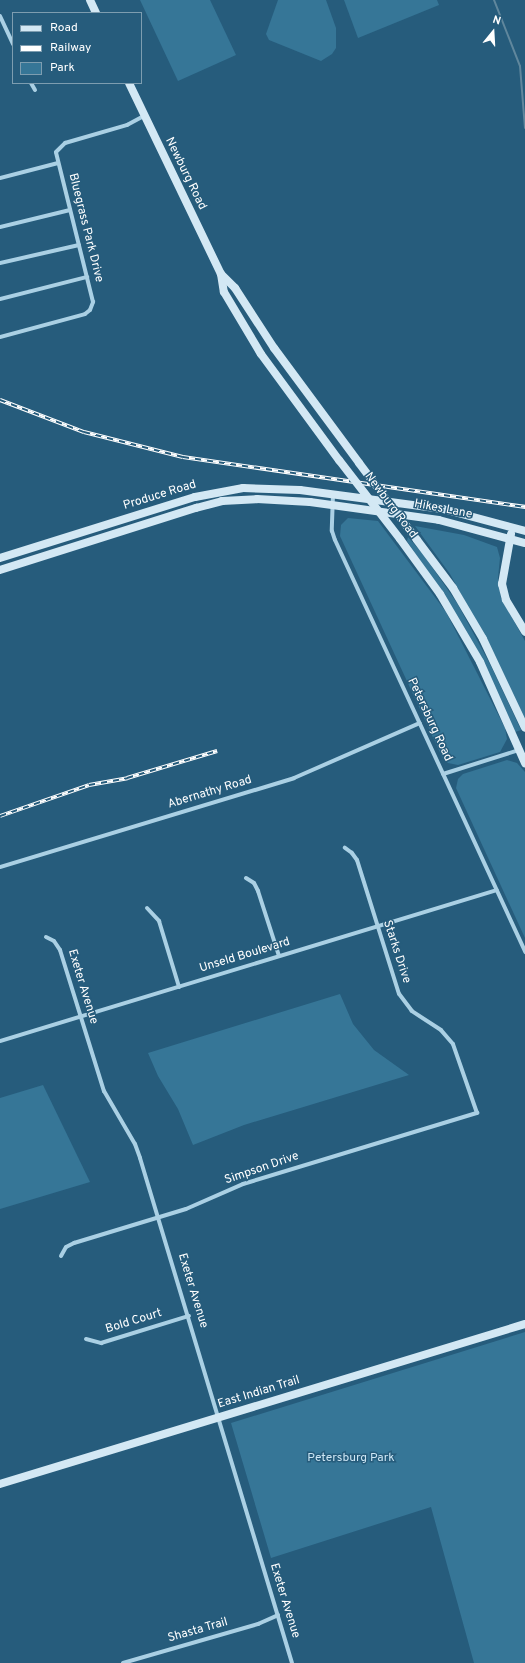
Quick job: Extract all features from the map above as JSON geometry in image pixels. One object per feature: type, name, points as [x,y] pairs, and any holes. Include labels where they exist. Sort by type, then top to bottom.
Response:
[{"type":"main road","points":[[90,0],[96,12]]},
{"type":"main road","name":"Newburg Road","points":[[129,84],[221,274],[224,292],[261,354],[440,594],[480,662],[525,762]]},
{"type":"main road","name":"Newburg Road","points":[[221,274],[235,288],[274,348],[453,588],[483,639],[525,728]]},
{"type":"main road","name":"Produce Road","points":[[0,558],[218,492],[251,488],[333,494]]},
{"type":"main road","name":"Hikes Lane","points":[[333,494],[443,509],[525,531]]},
{"type":"main road","name":"Produce Road","points":[[0,570],[222,502],[269,499],[331,505]]},
{"type":"main road","name":"Hikes Lane","points":[[331,505],[439,520],[525,543]]},
{"type":"main road","points":[[512,527],[502,584],[506,600],[525,632]]},
{"type":"main road","name":"East Indian Trail","points":[[0,1484],[525,1324]]},
{"type":"street","points":[[0,16],[12,42]]},
{"type":"street","points":[[32,84],[35,90]]},
{"type":"street","name":"Bluegrass Park Drive","points":[[0,337],[87,313],[93,302],[56,152],[60,145],[128,125],[144,116]]},
{"type":"street","points":[[0,178],[58,163]]},
{"type":"street","points":[[0,227],[70,210]]},
{"type":"street","points":[[0,263],[79,245]]},
{"type":"street","points":[[0,299],[87,277]]},
{"type":"street","name":"Petersburg Road","points":[[333,494],[331,505],[335,540],[525,952]]},
{"type":"street","name":"Abernathy Road","points":[[0,867],[294,778],[420,723]]},
{"type":"street","points":[[443,774],[519,750]]},
{"type":"street","name":"Starks Drive","points":[[345,848],[352,853],[357,860],[399,994],[412,1011],[441,1030],[453,1044],[477,1113]]},
{"type":"street","points":[[246,878],[254,883],[258,891],[279,956]]},
{"type":"street","name":"Unseld Boulevard","points":[[0,1041],[496,890]]},
{"type":"street","points":[[147,908],[159,921],[179,987]]},
{"type":"street","name":"Exeter Avenue","points":[[46,937],[54,941],[60,950],[104,1091],[135,1144],[189,1316],[292,1663]]},
{"type":"street","name":"Simpson Drive","points":[[60,1256],[66,1247],[158,1218],[261,1178],[477,1113]]},
{"type":"street","name":"Bold Court","points":[[86,1339],[101,1343],[189,1316]]},
{"type":"street","name":"Shasta Trail","points":[[123,1663],[258,1624],[278,1616]]},
{"type":"green space","points":[[140,0],[210,0],[236,55],[178,81]]},
{"type":"green space","points":[[278,0],[326,0],[336,28],[336,48],[332,54],[321,61],[269,40],[266,34]]},
{"type":"green space","points":[[344,0],[437,0],[439,5],[358,38]]},
{"type":"green space","points":[[348,518],[378,521],[446,612],[505,728],[507,739],[500,752],[458,765],[448,763],[442,757],[340,536],[341,525]]},
{"type":"green space","points":[[415,526],[464,535],[497,547],[500,558],[498,578],[501,598],[525,641],[525,720],[496,658],[450,574]]},
{"type":"green space","points":[[408,537],[423,554],[457,603],[490,664],[521,730],[515,732],[466,630],[407,541]]},
{"type":"green space","points":[[507,760],[517,763],[525,772],[525,938],[456,788],[458,779],[463,774]]},
{"type":"green space","points":[[340,994],[353,1024],[374,1050],[409,1075],[244,1125],[193,1145],[178,1109],[158,1076],[148,1053]]},
{"type":"green space","points":[[43,1085],[90,1182],[0,1209],[0,1098]]},
{"type":"green space","name":"Petersburg Park","points":[[525,1332],[525,1663],[474,1663],[431,1507],[271,1558],[231,1423]]},
{"type":"waterway","points":[[494,0],[520,66],[525,128]]},
{"type":"railway","points":[[0,400],[84,432],[183,457],[525,507]]},
{"type":"railway","points":[[0,816],[89,785],[127,778],[217,751]]}]
